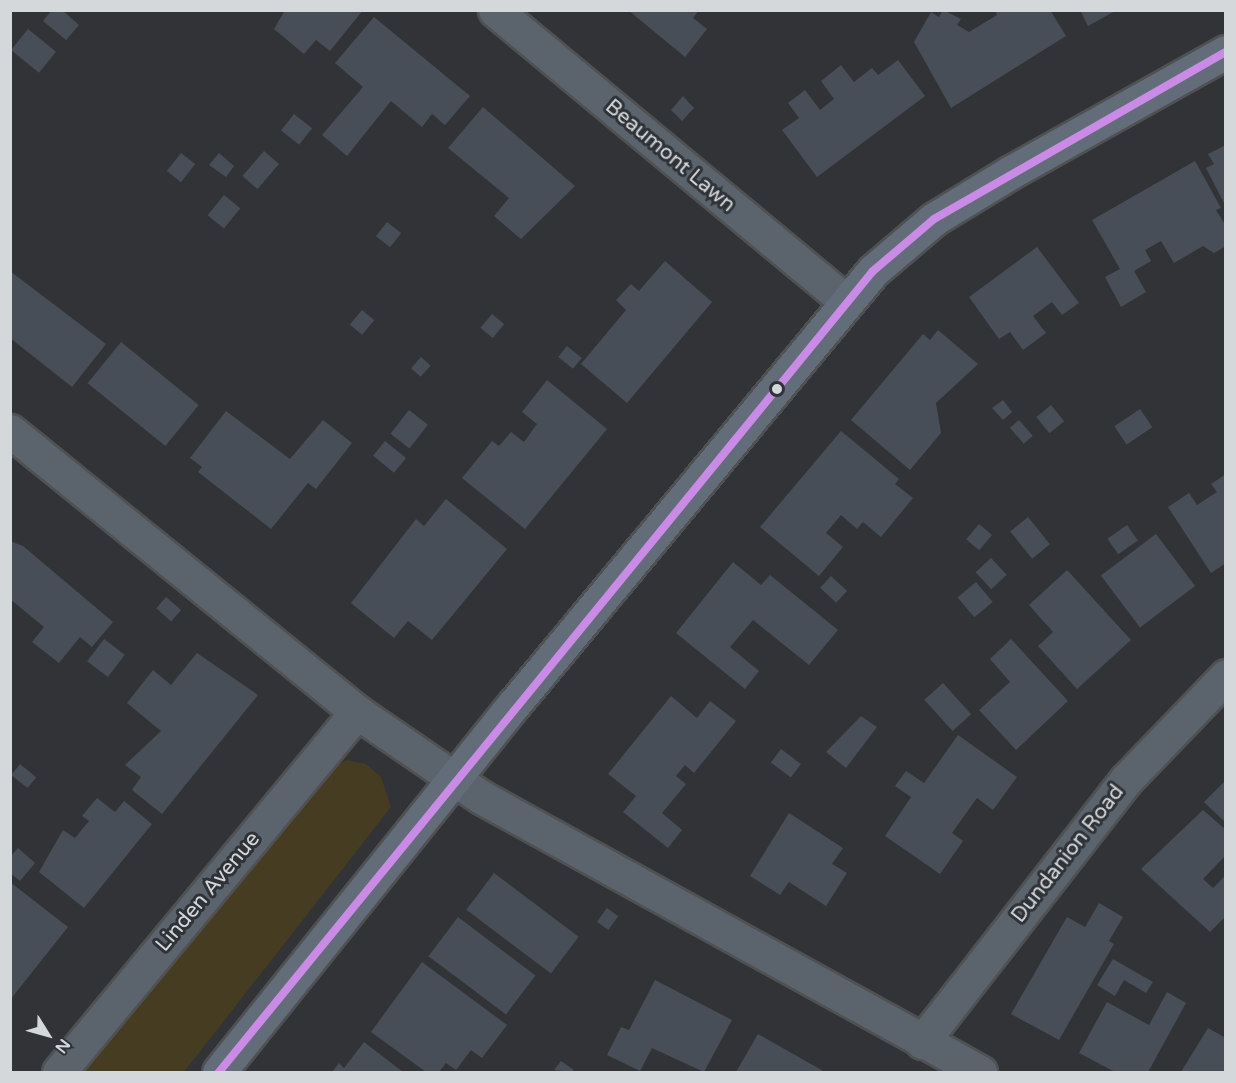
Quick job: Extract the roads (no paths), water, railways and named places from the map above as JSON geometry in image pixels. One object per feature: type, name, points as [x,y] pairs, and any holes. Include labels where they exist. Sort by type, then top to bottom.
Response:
[{"type":"street","name":"Beaumont Lawn","points":[[495,10],[845,301]]},
{"type":"street","points":[[219,1072],[455,778],[845,301],[934,219],[1139,96],[1226,52]]},
{"type":"street","points":[[10,431],[357,712],[455,778],[922,1042],[980,1072]]},
{"type":"street","name":"Dundanion Road","points":[[922,1042],[1127,779],[1226,676]]},
{"type":"street","name":"Linden Avenue","points":[[59,1072],[357,712]]}]
